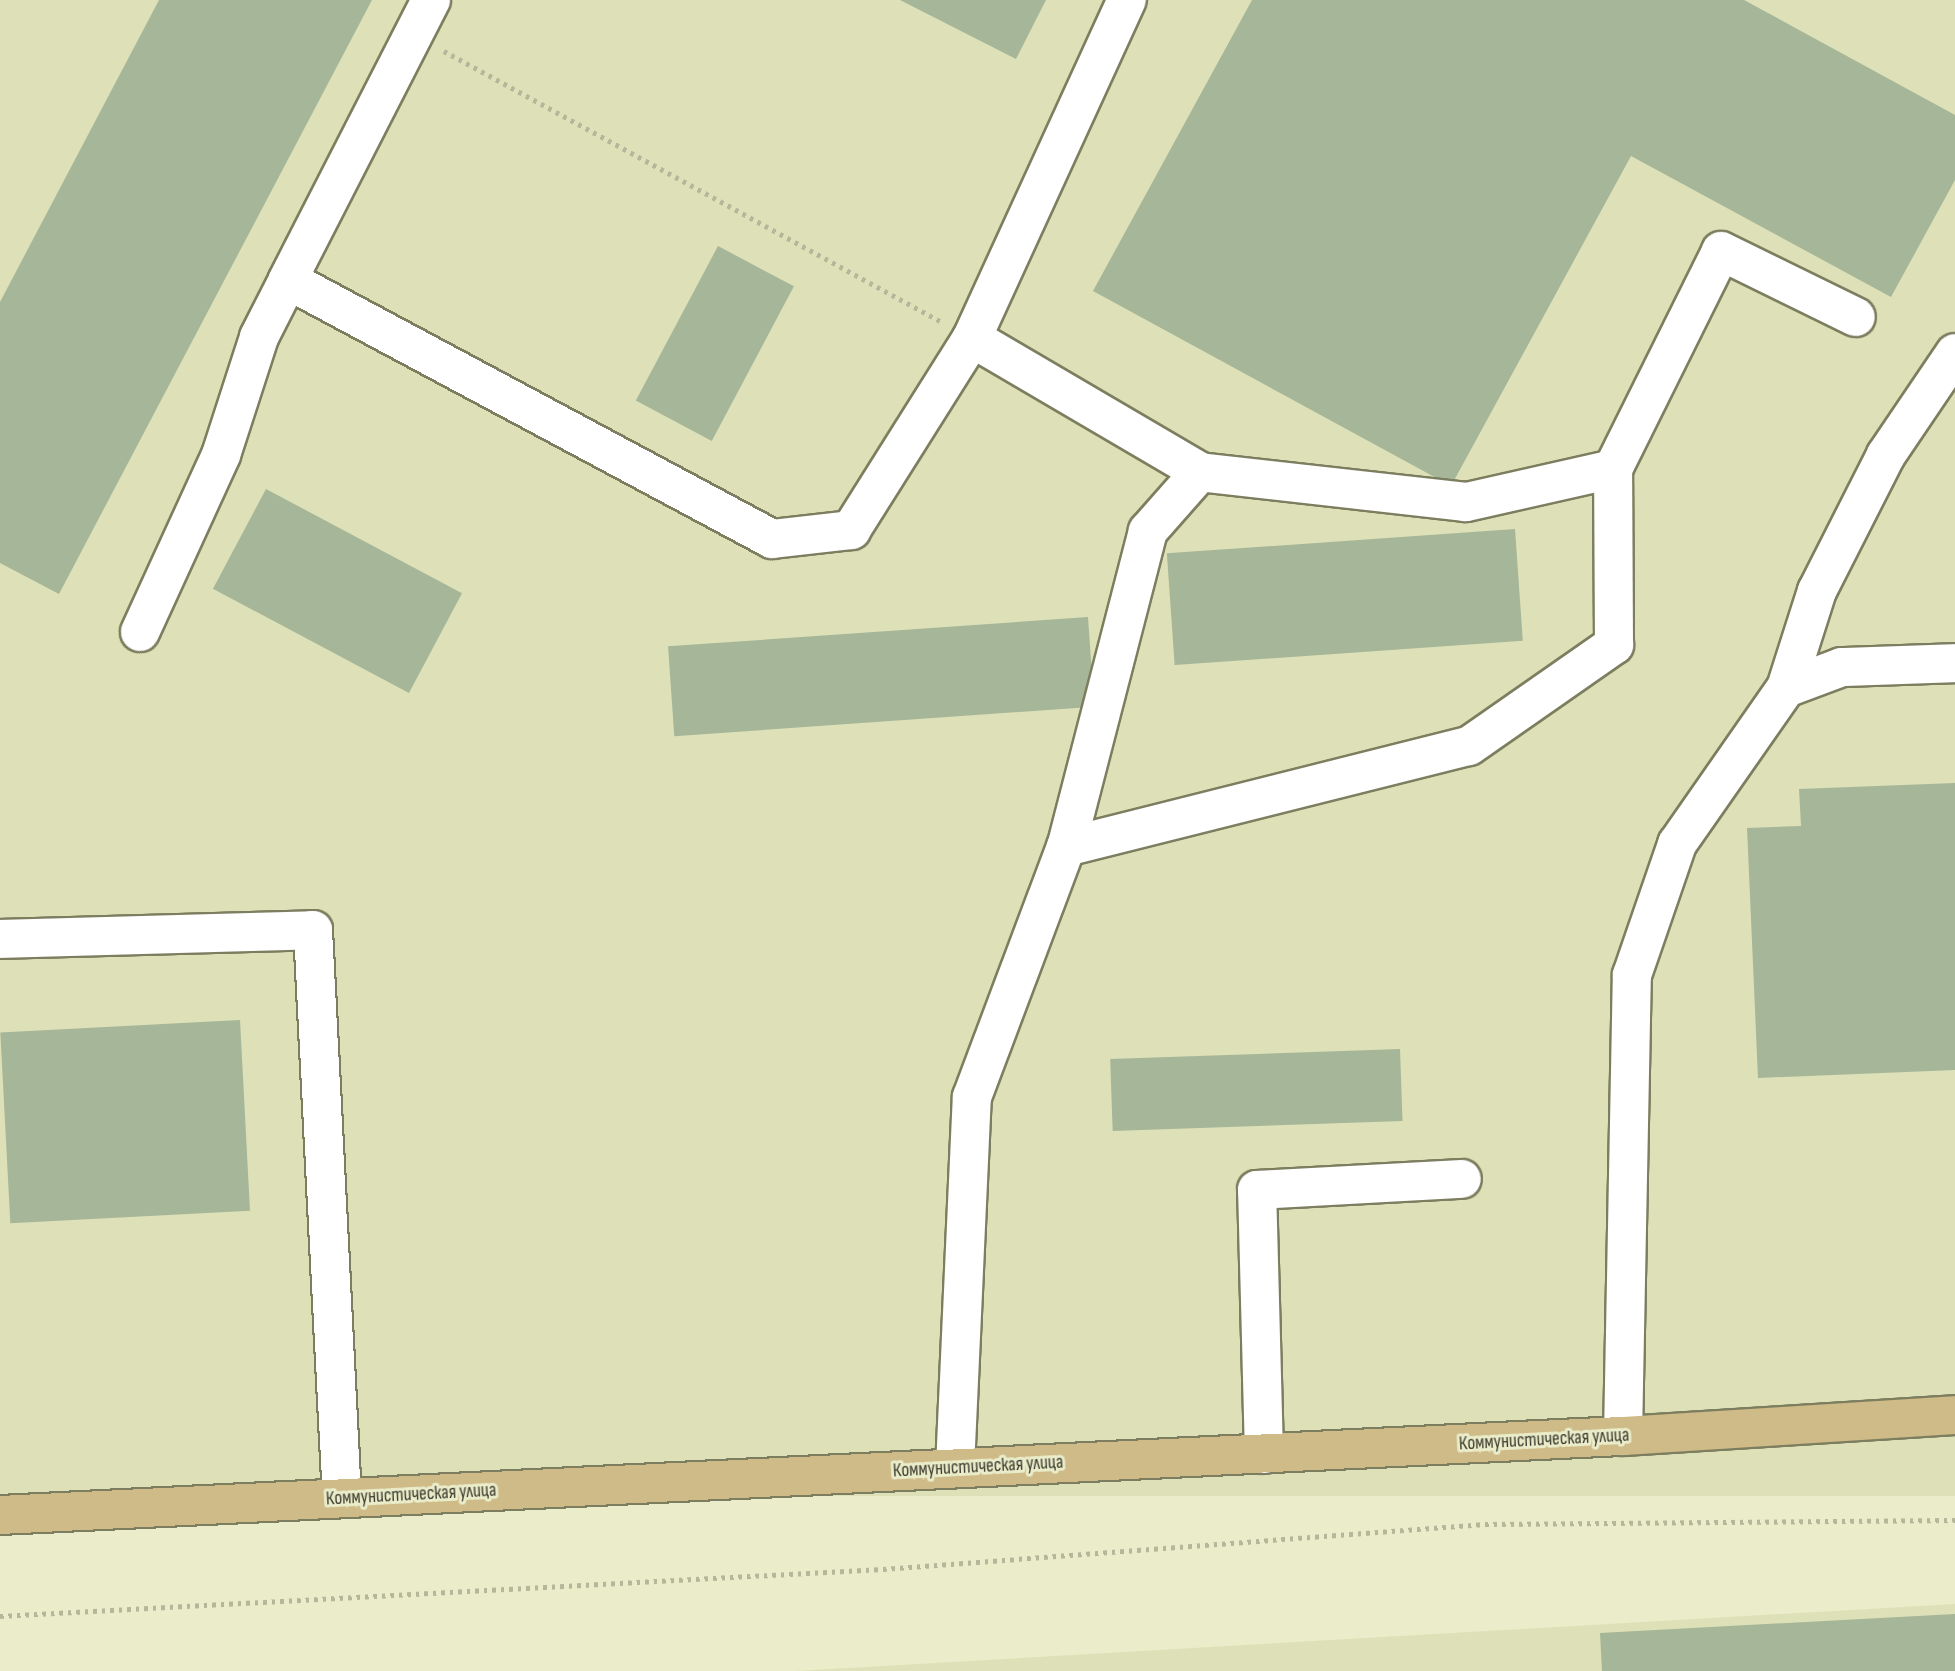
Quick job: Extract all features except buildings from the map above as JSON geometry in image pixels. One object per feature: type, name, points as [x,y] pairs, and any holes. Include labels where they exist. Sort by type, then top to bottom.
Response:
[{"type":"main road","name":"Коммунистическая улица","points":[[0,1515],[1623,1436],[1955,1415]]},
{"type":"lane","points":[[140,632],[221,455],[259,337],[431,0]]},
{"type":"lane","points":[[288,280],[772,539],[851,530],[972,338],[1127,0]]},
{"type":"lane","points":[[1066,846],[1469,746],[1614,645],[1613,469],[1721,251],[1856,317]]},
{"type":"lane","points":[[972,338],[1200,472],[1466,502],[1613,469]]},
{"type":"lane","points":[[1623,1436],[1632,975],[1677,844],[1786,688],[1817,591],[1886,455],[1955,353]]},
{"type":"lane","points":[[956,1468],[972,1097],[1066,846],[1148,531],[1200,472]]},
{"type":"lane","points":[[1786,688],[1842,667],[1955,663]]},
{"type":"lane","points":[[0,939],[313,930],[342,1498]]},
{"type":"lane","points":[[1264,1454],[1257,1191],[1462,1179]]},
{"type":"path","points":[[412,34],[972,338]]},
{"type":"path","points":[[0,1616],[883,1569],[1485,1524],[1955,1520]]},
{"type":"shaded area","points":[[0,0],[1955,0],[1955,1496],[0,1496]]},
{"type":"shaded area","points":[[1955,1604],[1955,1671],[796,1671]]}]
